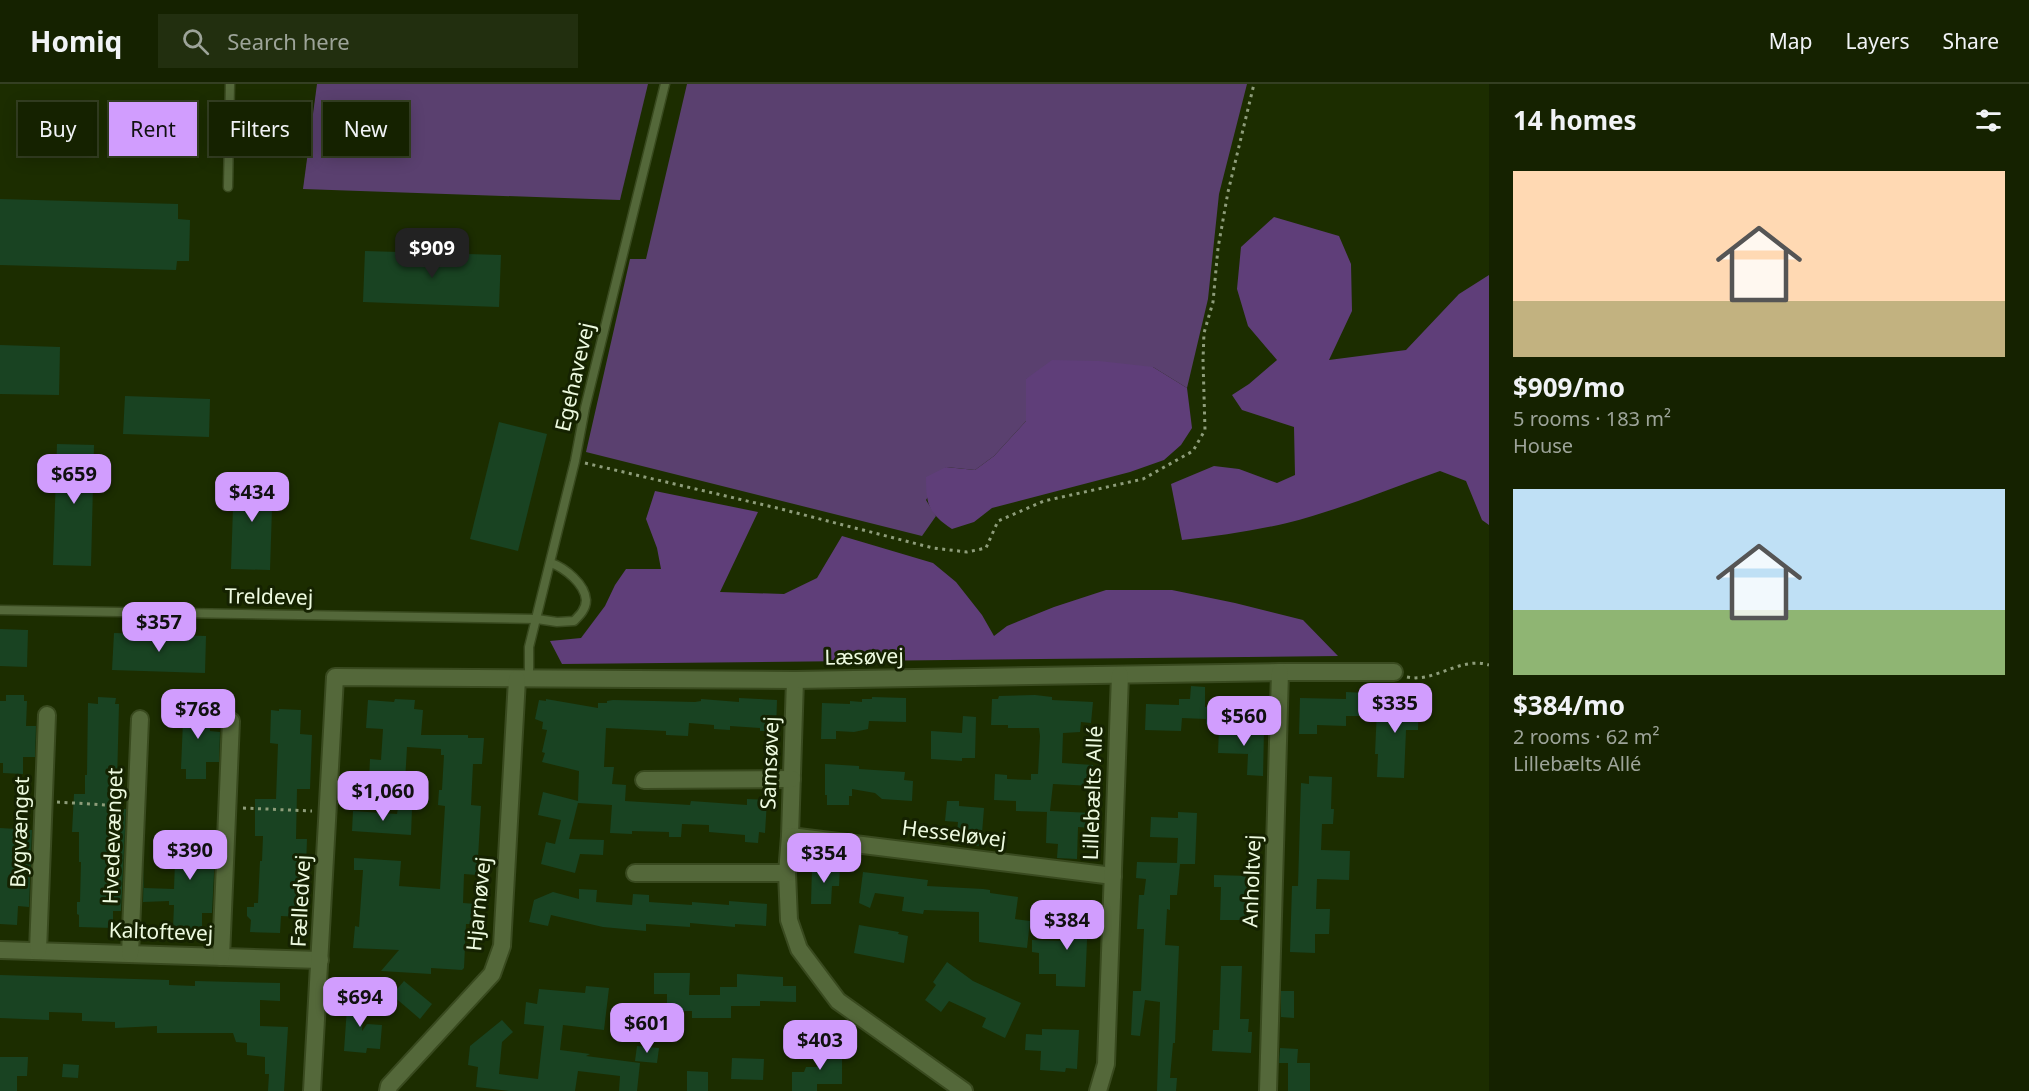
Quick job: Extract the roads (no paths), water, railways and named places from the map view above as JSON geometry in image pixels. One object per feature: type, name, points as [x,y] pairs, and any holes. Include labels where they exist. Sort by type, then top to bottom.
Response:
[{"type":"street","name":"Anholtvej","points":[[1268,1091],[1280,672]]},
{"type":"street","name":"Læsøvej","points":[[335,677],[795,680],[1394,672]]},
{"type":"street","name":"Lillebælts Allé","points":[[1098,1091],[1106,1064],[1120,675]]},
{"type":"street","name":"Fælledvej","points":[[312,1091],[335,677]]},
{"type":"street","name":"Hjarnøvej","points":[[388,1091],[389,1086],[492,975],[502,946],[523,680]]},
{"type":"street","name":"Samsøvej","points":[[795,680],[787,873],[789,920],[799,949],[838,1001],[964,1091]]},
{"type":"street","name":"Bygvænget","points":[[38,951],[47,715]]},
{"type":"street","name":"Hvedevænget","points":[[130,954],[140,719]]},
{"type":"street","points":[[221,957],[231,721]]},
{"type":"street","points":[[644,780],[792,779]]},
{"type":"street","name":"Hesseløvej","points":[[790,836],[1113,876]]},
{"type":"street","points":[[635,873],[787,873]]},
{"type":"street","name":"Kaltoftevej","points":[[0,950],[320,960]]},
{"type":"lane","points":[[228,187],[230,84]]},
{"type":"lane","name":"Egehavevej","points":[[523,680],[529,647],[575,462],[585,408],[665,84]]},
{"type":"lane","name":"Treldevej","points":[[0,610],[574,621],[583,612],[586,601],[583,589],[561,566],[551,563]]}]
